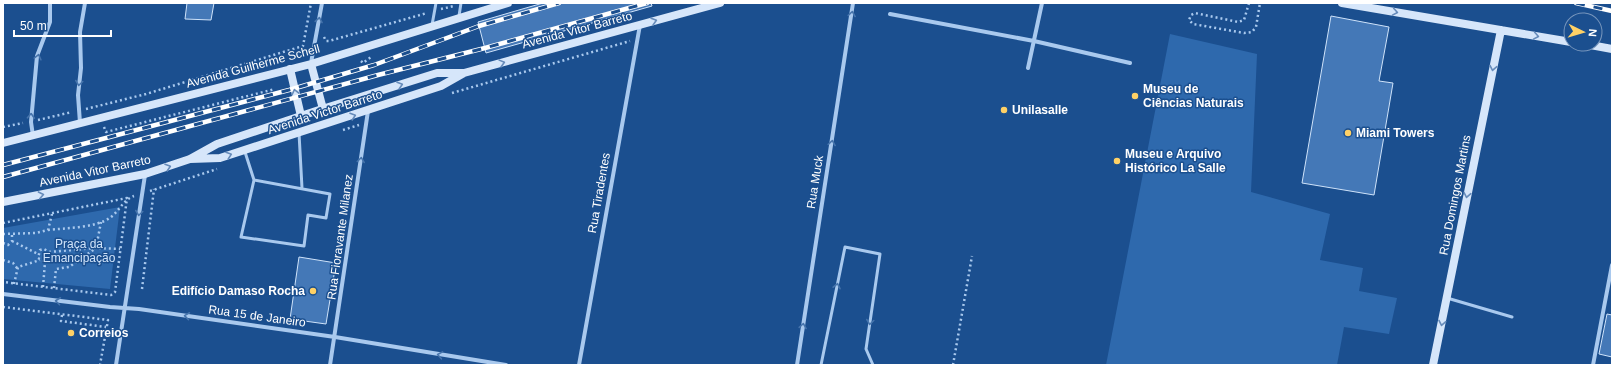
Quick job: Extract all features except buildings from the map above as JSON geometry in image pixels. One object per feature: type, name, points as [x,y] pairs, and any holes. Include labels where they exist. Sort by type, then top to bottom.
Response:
[{"type":"main road","name":"Avenida Guilherme Schell","points":[[3,143],[311,64],[508,3]]},
{"type":"main road","name":"Avenida Vitor Barreto","points":[[464,73],[720,3]]},
{"type":"main road","points":[[1342,3],[1563,41]]},
{"type":"main road","name":"Rua Domingos Martins","points":[[1433,365],[1501,30]]},
{"type":"main road","points":[[311,64],[323,109]]},
{"type":"main road","points":[[290,69],[301,116]]},
{"type":"main road","points":[[190,159],[216,144],[437,73],[464,73]]},
{"type":"main road","name":"Avenida Victor Barreto","points":[[190,159],[220,158],[441,86],[464,73]]},
{"type":"main road","name":"Avenida Vitor Barreto","points":[[3,202],[145,174],[190,159]]},
{"type":"street","points":[[33,136],[31,122],[37,56],[50,22],[50,3]]},
{"type":"street","points":[[80,124],[78,86],[81,68],[80,32],[85,3]]},
{"type":"street","points":[[311,64],[322,3]]},
{"type":"street","name":"Rua Muck","points":[[797,365],[853,3]]},
{"type":"street","points":[[1028,68],[1042,3]]},
{"type":"street","points":[[890,14],[1034,41],[1130,63]]},
{"type":"street","name":"Rua Tiradentes","points":[[579,365],[640,25]]},
{"type":"street","name":"Rua Fioravante Milanez","points":[[330,365],[368,111]]},
{"type":"street","points":[[116,365],[145,174]]},
{"type":"street","points":[[1593,365],[1612,265]]},
{"type":"street","name":"Rua 15 de Janeiro","points":[[3,294],[125,308],[335,336],[506,365]]},
{"type":"lane","points":[[432,26],[436,3]]},
{"type":"lane","points":[[459,18],[461,3]]},
{"type":"lane","points":[[298,133],[302,188]]},
{"type":"lane","points":[[244,150],[254,180],[241,237],[304,246],[308,215],[326,218],[330,194],[254,180]]},
{"type":"lane","points":[[820,365],[845,247],[880,254],[866,348],[873,365]]},
{"type":"lane","points":[[1447,298],[1512,317]]},
{"type":"path","points":[[3,127],[31,122],[146,94],[303,46],[311,3]]},
{"type":"path","points":[[324,34],[326,41],[330,41],[461,3]]},
{"type":"path","points":[[1249,3],[1244,20],[1238,22],[1195,13],[1191,15],[1189,20],[1191,24],[1244,33],[1252,32],[1256,27],[1260,3]]},
{"type":"path","points":[[106,132],[275,89]]},
{"type":"path","points":[[142,289],[154,189]]},
{"type":"path","points":[[3,223],[127,198]]},
{"type":"path","points":[[3,234],[36,233],[101,222],[112,216],[127,198]]},
{"type":"path","points":[[3,282],[111,295],[114,292],[127,198]]},
{"type":"path","points":[[48,230],[52,214]]},
{"type":"path","points":[[54,288],[56,269],[69,267],[96,248],[101,222]]},
{"type":"path","points":[[3,243],[8,245],[12,241],[12,235],[9,233]]},
{"type":"path","points":[[12,241],[38,254],[40,260]]},
{"type":"path","points":[[38,254],[40,250],[44,249],[49,252],[96,248],[120,249]]},
{"type":"path","points":[[43,287],[45,262],[48,260],[49,252]]},
{"type":"path","points":[[953,365],[972,256]]},
{"type":"path","points":[[3,260],[12,262],[16,265],[17,269],[14,284]]},
{"type":"path","points":[[17,269],[40,260],[45,262]]},
{"type":"path","points":[[3,307],[108,320],[100,365]]},
{"type":"path","points":[[62,314],[61,321],[106,327]]},
{"type":"green space","points":[[1170,34],[1257,54],[1251,192],[1330,214],[1320,260],[1363,268],[1359,291],[1397,298],[1389,334],[1344,327],[1337,365],[1106,365]]},
{"type":"green space","name":"Praça da Emancipação","points":[[120,207],[110,289],[3,279],[3,228]]},
{"type":"railway","points":[[3,165],[289,90],[374,65],[479,26],[559,3]]},
{"type":"railway","points":[[3,177],[647,3]]},
{"type":"railway","points":[[1576,3],[1612,11]]},
{"type":"place","name":"Museu de Ciências Naturais","points":[[1135,96]]},
{"type":"place","name":"Unilasalle","points":[[1004,110]]},
{"type":"place","name":"Miami Towers","points":[[1348,133]]},
{"type":"place","name":"Museu e Arquivo Histórico La Salle","points":[[1117,161]]},
{"type":"place","name":"Edifício Damaso Rocha","points":[[313,291]]},
{"type":"place","name":"Correios","points":[[71,333]]}]
